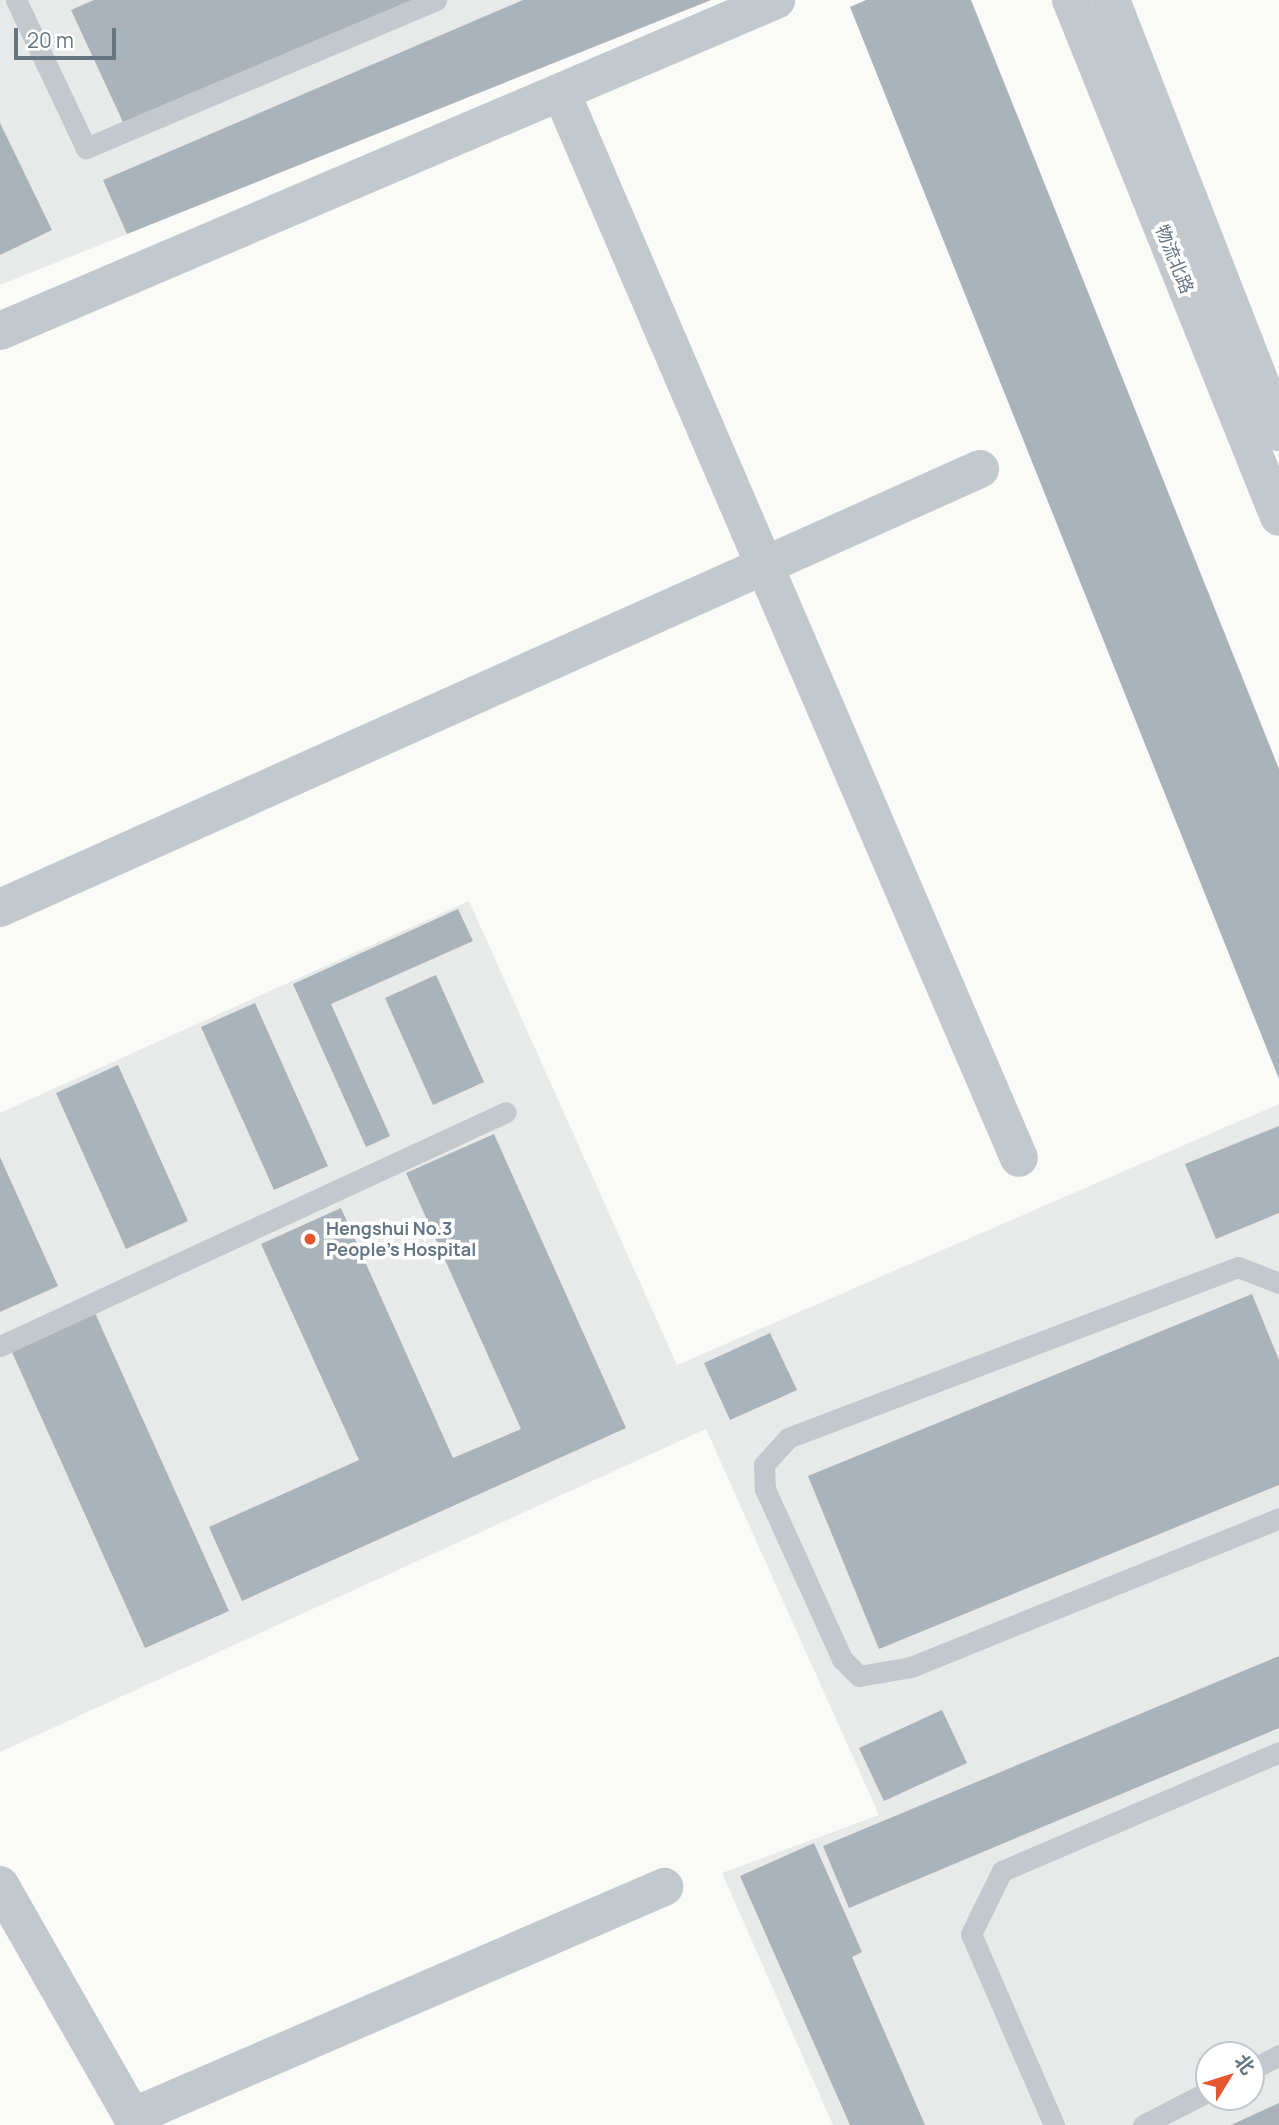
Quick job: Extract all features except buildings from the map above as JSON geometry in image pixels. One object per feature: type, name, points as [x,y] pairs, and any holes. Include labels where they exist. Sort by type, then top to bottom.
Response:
[{"type":"street","points":[[0,331],[776,0]]},
{"type":"street","name":"物流北路","points":[[1071,0],[1279,517]]},
{"type":"street","name":"物流北路","points":[[1111,0],[1279,432]]},
{"type":"street","points":[[561,92],[1019,1158]]},
{"type":"street","points":[[0,908],[979,469]]},
{"type":"street","points":[[0,1885],[134,2121],[664,1887]]},
{"type":"lane","points":[[16,0],[86,148],[436,0]]},
{"type":"lane","points":[[0,1346],[506,1112]]},
{"type":"lane","points":[[1279,1283],[1238,1267],[788,1438],[764,1465],[765,1489],[842,1660],[859,1676],[911,1667],[1279,1518]]},
{"type":"lane","points":[[1054,2125],[971,1934],[1002,1871],[1279,1752]]},
{"type":"lane","points":[[1143,2125],[1195,2098]]},
{"type":"shaded area","points":[[0,0],[711,0],[0,285]]},
{"type":"shaded area","points":[[469,901],[677,1365],[1279,1104],[1279,2125],[833,2125],[722,1873],[879,1815],[706,1429],[0,1752],[0,1113]]},
{"type":"place","name":"Hengshui No.3 People's Hospital","points":[[310,1239]]}]
